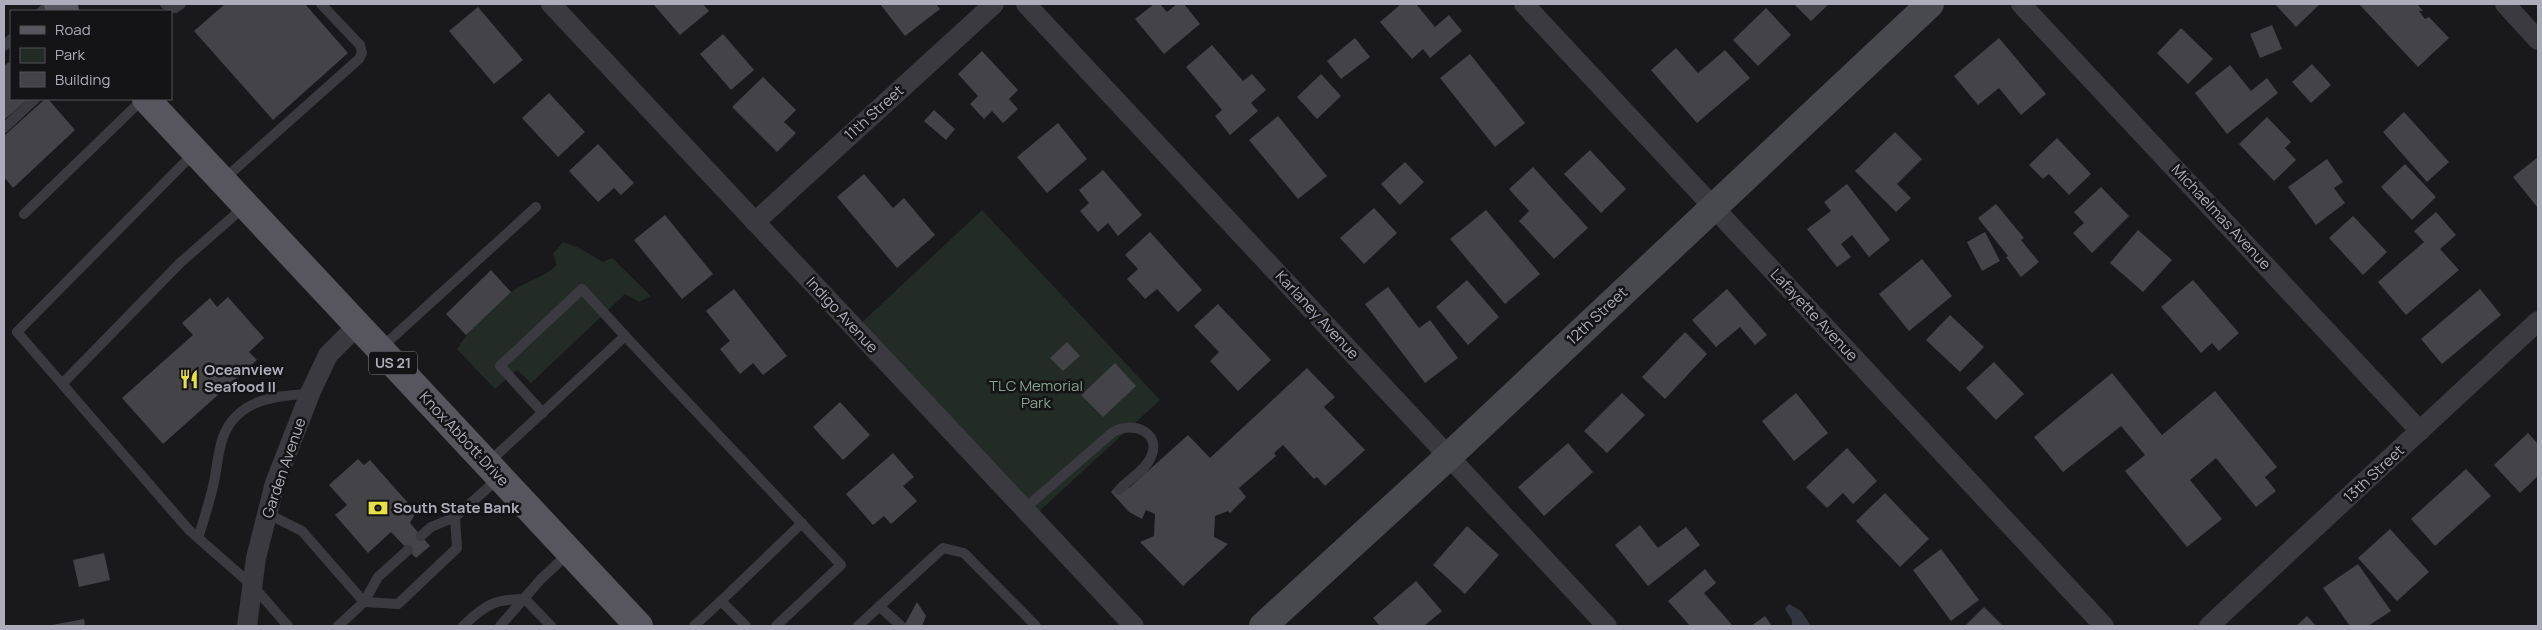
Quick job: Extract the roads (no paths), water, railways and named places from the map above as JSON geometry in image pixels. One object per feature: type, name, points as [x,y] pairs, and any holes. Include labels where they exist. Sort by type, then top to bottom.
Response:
[{"type":"main road","name":"12th Street","points":[[1262,626],[1449,456],[1930,4]]},
{"type":"main road","name":"Knox Abbott Drive","points":[[146,100],[639,626]]},
{"type":"street","name":"Indigo Avenue","points":[[551,4],[1134,626]]},
{"type":"street","name":"11th Street","points":[[755,222],[994,4]]},
{"type":"street","name":"Karlaney Avenue","points":[[1026,4],[1608,626]]},
{"type":"street","name":"Lafayette Avenue","points":[[1524,4],[2104,626]]},
{"type":"street","name":"Michaelmas Avenue","points":[[2021,4],[2420,431]]},
{"type":"street","points":[[2505,4],[2538,40]]},
{"type":"street","name":"13th Street","points":[[2209,626],[2538,321]]},
{"type":"street","name":"Garden Avenue","points":[[247,626],[254,587],[256,558],[266,513],[310,394],[328,355],[358,325]]},
{"type":"lane","points":[[164,4],[174,8],[181,4]]},
{"type":"lane","points":[[223,181],[359,59],[362,53],[360,45],[321,4]]},
{"type":"lane","points":[[4,128],[34,100]]},
{"type":"lane","points":[[24,214],[144,100]]},
{"type":"lane","points":[[195,151],[17,332],[189,530],[254,587],[288,626]]},
{"type":"lane","points":[[63,383],[180,263],[246,205]]},
{"type":"lane","points":[[380,349],[536,207]]},
{"type":"lane","points":[[543,413],[500,366],[582,290],[841,565],[776,626]]},
{"type":"lane","points":[[421,536],[431,527],[455,517],[543,413],[625,336]]},
{"type":"lane","points":[[198,538],[210,499],[223,436],[238,414],[258,400],[282,395],[310,394]]},
{"type":"lane","points":[[1024,509],[1112,432],[1126,426],[1135,427],[1149,436],[1153,444],[1153,454],[1142,469],[1119,490]]},
{"type":"lane","points":[[266,513],[302,531],[364,602],[398,604],[457,548],[455,517]]},
{"type":"lane","points":[[694,626],[802,523]]},
{"type":"lane","points":[[858,626],[944,548],[964,553],[1036,626]]},
{"type":"lane","points":[[338,626],[364,602],[378,577],[408,550]]},
{"type":"lane","points":[[500,626],[541,579],[570,552]]},
{"type":"lane","points":[[463,626],[482,608],[493,602],[525,599]]},
{"type":"lane","points":[[525,599],[551,626]]},
{"type":"lane","points":[[721,602],[746,626]]},
{"type":"lane","points":[[879,606],[901,626]]},
{"type":"place","name":"Oceanview Seafood II","points":[[189,379]]},
{"type":"place","name":"South State Bank","points":[[378,508]]},
{"type":"park label","name":"TLC Memorial Park","points":[[1036,394]]}]
